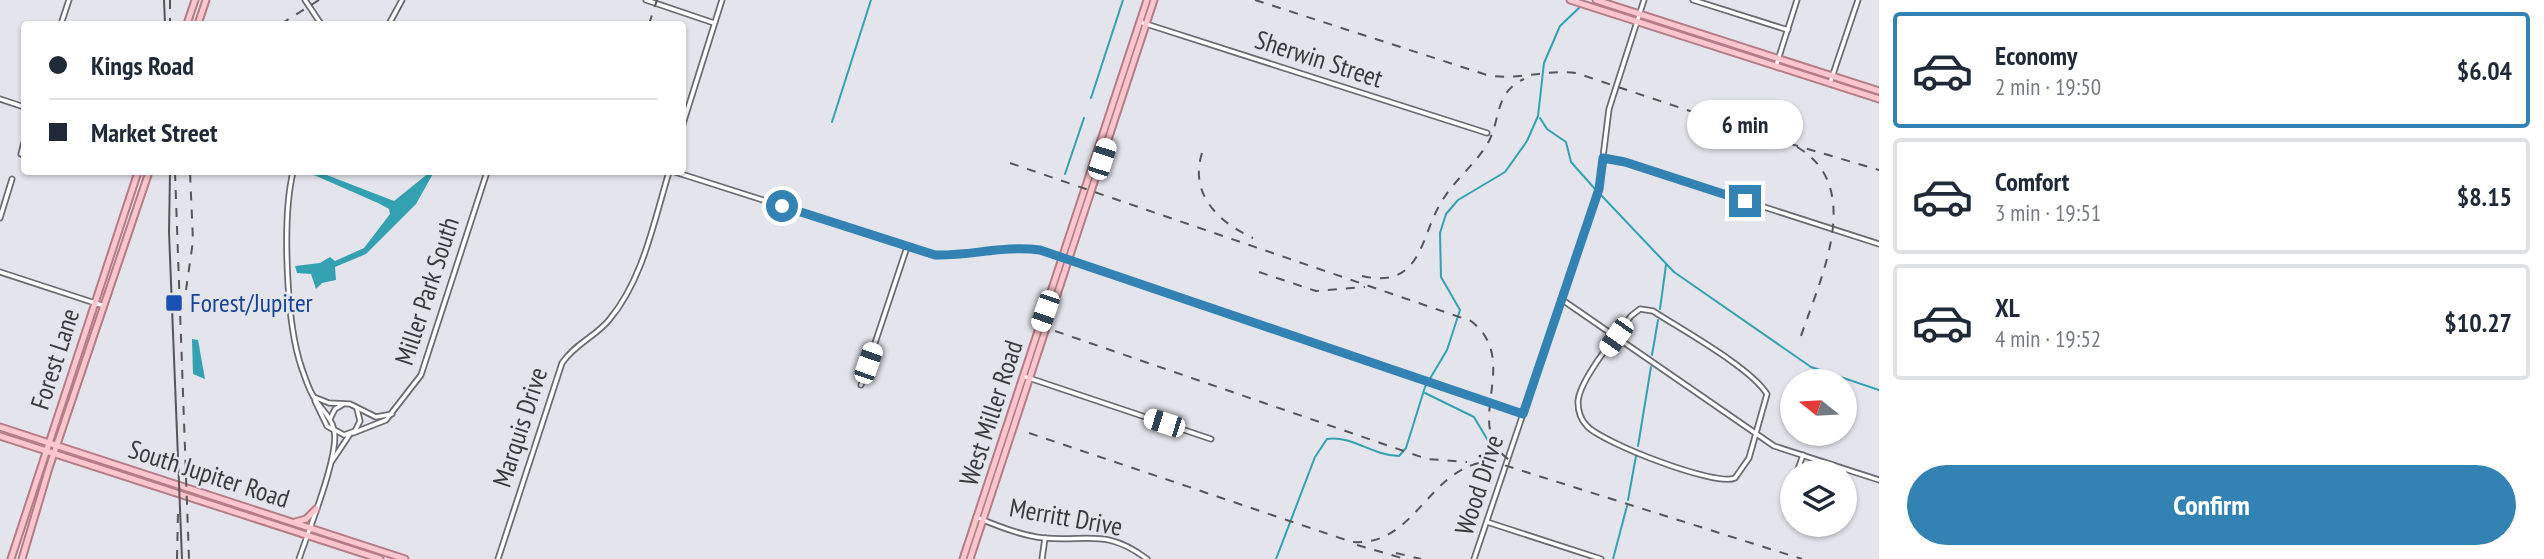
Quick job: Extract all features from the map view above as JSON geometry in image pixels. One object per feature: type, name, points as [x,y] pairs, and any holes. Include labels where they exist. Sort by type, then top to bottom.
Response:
[{"type":"main road","points":[[188,21],[195,0]]},
{"type":"main road","points":[[199,21],[206,0]]},
{"type":"main road","name":"West Miller Road","points":[[1143,23],[1147,0]]},
{"type":"main road","name":"West Miller Road","points":[[962,559],[979,518],[1143,23],[1154,0]]},
{"type":"main road","points":[[1570,0],[1776,66],[1879,91]]},
{"type":"main road","points":[[1596,0],[1778,58],[1879,99]]},
{"type":"main road","name":"Forest Lane","points":[[11,559],[47,442],[137,175]]},
{"type":"main road","name":"Forest Lane","points":[[22,559],[54,453],[148,175]]},
{"type":"main road","points":[[126,206],[136,210]]},
{"type":"main road","points":[[111,252],[121,255]]},
{"type":"main road","name":"South Jupiter Road","points":[[0,427],[401,558]]},
{"type":"main road","name":"South Jupiter Road","points":[[0,436],[380,559]]},
{"type":"main road","points":[[130,477],[132,469]]},
{"type":"main road","points":[[235,512],[237,504]]},
{"type":"main road","points":[[295,522],[306,519],[316,509]]},
{"type":"main road","name":"West Miller Road","points":[[970,559],[979,518]]},
{"type":"street","points":[[62,21],[69,0]]},
{"type":"street","points":[[305,0],[319,21]]},
{"type":"street","points":[[391,21],[402,0]]},
{"type":"street","points":[[646,0],[715,23]]},
{"type":"street","points":[[686,114],[722,0]]},
{"type":"street","name":"Wood Drive","points":[[1474,559],[1599,189],[1609,109],[1644,0]]},
{"type":"street","points":[[1693,0],[1788,30]]},
{"type":"street","points":[[1776,66],[1797,0]]},
{"type":"street","points":[[1831,80],[1858,0]]},
{"type":"street","name":"Sherwin Street","points":[[1143,23],[1487,133]]},
{"type":"street","points":[[0,99],[21,106]]},
{"type":"street","points":[[1603,158],[1625,162],[1879,244]]},
{"type":"street","points":[[293,175],[288,223],[292,320],[300,364],[327,426],[351,434]]},
{"type":"street","name":"Miller Park South","points":[[351,434],[386,420],[421,376],[486,175]]},
{"type":"street","name":"Marquis Drive","points":[[498,559],[562,363],[579,343],[609,321],[630,288],[668,175]]},
{"type":"street","points":[[685,175],[935,255],[961,256],[1005,248],[1029,248],[1066,258],[1523,414]]},
{"type":"street","points":[[0,218],[12,179]]},
{"type":"street","points":[[861,385],[907,247]]},
{"type":"street","points":[[0,272],[104,306]]},
{"type":"street","points":[[1561,299],[1774,446],[1879,480]]},
{"type":"street","points":[[1648,309],[1726,359],[1763,387],[1767,394],[1744,469],[1730,480],[1716,480],[1604,439],[1581,420],[1578,397],[1616,337],[1634,312],[1648,309]]},
{"type":"street","points":[[1026,377],[1211,439]]},
{"type":"street","points":[[312,396],[329,403],[356,408],[376,418],[393,413]]},
{"type":"street","points":[[299,559],[330,463],[335,430],[312,396]]},
{"type":"street","points":[[330,419],[335,409],[344,404]]},
{"type":"street","points":[[330,463],[360,421],[356,408]]},
{"type":"street","points":[[1801,460],[1803,455]]},
{"type":"street","name":"Merritt Drive","points":[[979,518],[1045,538],[1100,537],[1128,547],[1147,559]]},
{"type":"street","points":[[1487,522],[1601,559]]},
{"type":"street","points":[[1042,559],[1045,538]]},
{"type":"water","points":[[314,175],[327,175],[394,201],[426,175],[432,175],[416,204],[366,254],[335,267],[336,280],[322,283],[316,289],[311,274],[297,273],[295,266],[320,263],[330,257],[335,261],[364,248],[390,214],[389,209]]},
{"type":"water","points":[[192,339],[198,340],[205,379],[193,374]]},
{"type":"waterway","points":[[832,122],[871,0]]},
{"type":"waterway","points":[[1091,98],[1123,0]]},
{"type":"waterway","points":[[1276,559],[1315,457],[1327,439],[1345,440],[1390,455],[1399,456],[1406,448],[1425,387],[1447,350],[1460,310],[1441,277],[1440,233],[1446,214],[1458,200],[1505,172],[1527,141],[1538,116],[1544,63],[1560,26],[1581,6]]},
{"type":"waterway","points":[[1065,174],[1084,118]]},
{"type":"waterway","points":[[1540,118],[1547,129],[1566,142],[1571,162],[1595,189]]},
{"type":"waterway","points":[[1600,194],[1674,272],[1811,367],[1879,390]]},
{"type":"waterway","points":[[1660,309],[1666,265]]},
{"type":"waterway","points":[[1652,355],[1658,320]]},
{"type":"waterway","points":[[1638,446],[1651,367]]},
{"type":"waterway","points":[[1425,393],[1474,417],[1497,456]]},
{"type":"waterway","points":[[1628,500],[1636,456]]},
{"type":"waterway","points":[[1613,559],[1627,506]]},
{"type":"tram line","points":[[164,0],[165,21]]},
{"type":"tram line","points":[[170,175],[169,232],[182,559]]},
{"type":"railway","points":[[170,0],[170,21]]},
{"type":"railway","points":[[286,21],[319,0]]},
{"type":"railway","points":[[650,21],[657,0]]},
{"type":"railway","points":[[1255,0],[1487,75],[1509,77],[1554,72],[1576,73],[1774,139],[1879,170]]},
{"type":"railway","points":[[1362,276],[1382,278],[1397,275],[1408,267],[1417,256],[1442,201],[1489,141],[1503,98],[1515,84],[1524,79]]},
{"type":"railway","points":[[1797,147],[1818,165],[1830,187],[1834,212],[1825,266],[1799,342]]},
{"type":"railway","points":[[1202,153],[1199,168],[1203,194],[1228,224],[1253,238]]},
{"type":"railway","points":[[1010,163],[1471,321],[1486,338],[1492,356],[1490,432],[1498,449],[1514,463]]},
{"type":"railway","points":[[175,175],[189,559]]},
{"type":"railway","points":[[186,290],[193,241],[190,175]]},
{"type":"railway","points":[[1259,272],[1316,291],[1365,287]]},
{"type":"railway","points":[[1055,331],[1427,459],[1467,462]]},
{"type":"railway","points":[[1029,433],[1352,542],[1374,540],[1392,532],[1408,520],[1451,476],[1469,466],[1491,461],[1802,559]]},
{"type":"railway","points":[[177,559],[178,511]]},
{"type":"railway","points":[[1357,545],[1405,559]]},
{"type":"railway","points":[[1396,553],[1421,559]]},
{"type":"place","name":"Forest/Jupiter","points":[[174,303]]},
{"type":"route","points":[[782,206],[935,255],[961,256],[1013,247],[1040,250],[1523,414],[1599,189],[1603,158],[1625,162],[1745,201]]}]
